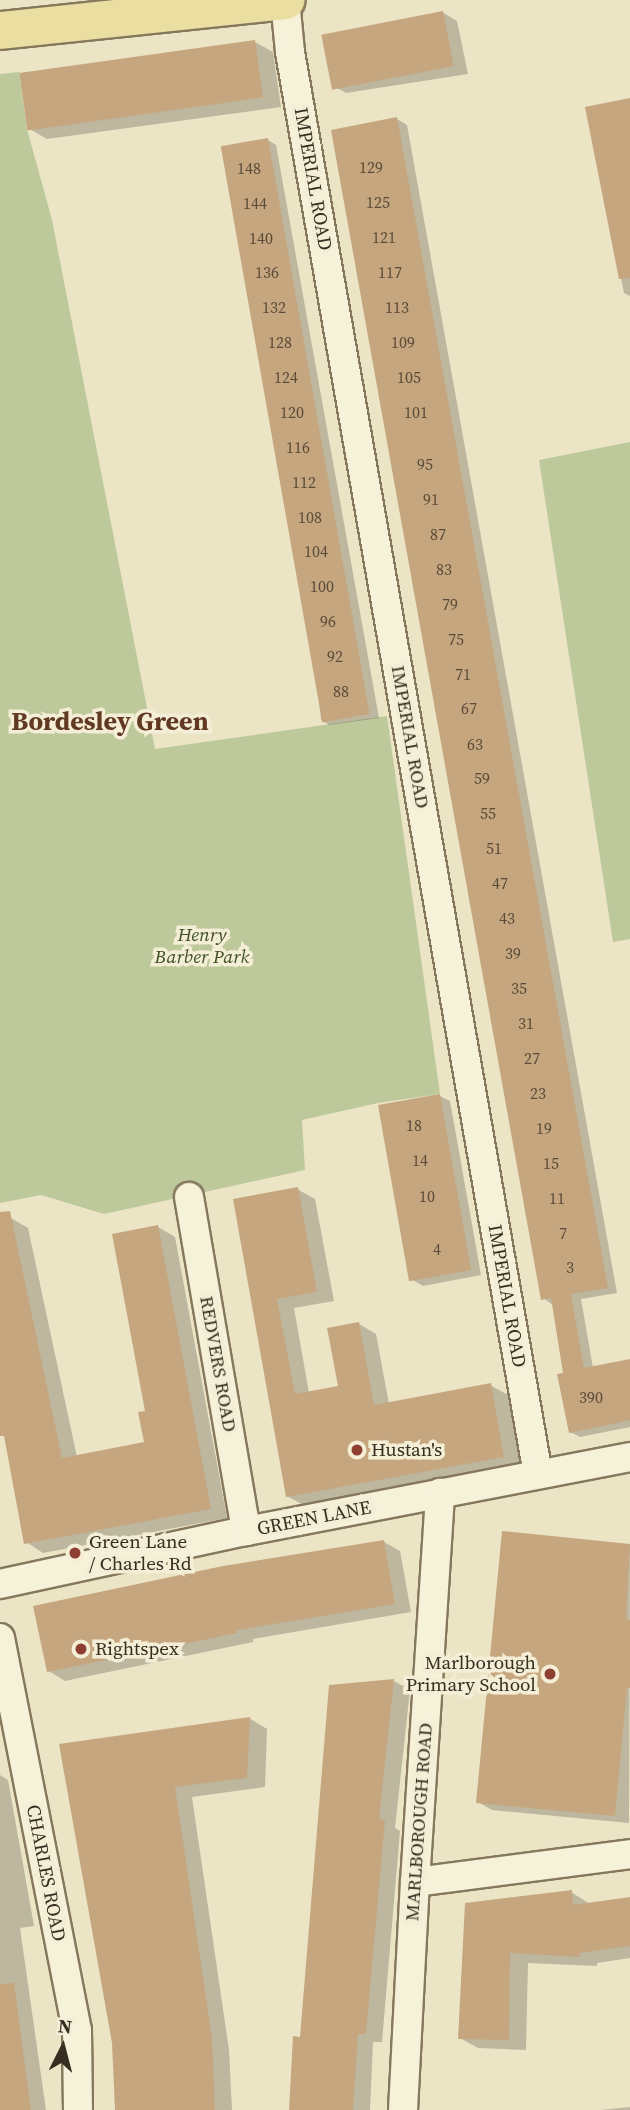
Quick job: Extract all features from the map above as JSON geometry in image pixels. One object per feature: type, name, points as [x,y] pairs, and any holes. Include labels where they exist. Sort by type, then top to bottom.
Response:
[{"type":"main road","points":[[0,30],[151,7],[285,0]]},
{"type":"street","name":"IMPERIAL ROAD","points":[[285,0],[290,52],[538,1474]]},
{"type":"street","name":"REDVERS ROAD","points":[[189,1197],[247,1531]]},
{"type":"street","name":"GREEN LANE","points":[[0,1584],[247,1531],[630,1457]]},
{"type":"street","name":"MARLBOROUGH ROAD","points":[[403,2110],[440,1493]]},
{"type":"street","name":"CHARLES ROAD","points":[[0,1638],[77,2031],[78,2110]]},
{"type":"street","points":[[415,1882],[630,1854]]},
{"type":"green space","name":"Henry Barber Park","points":[[19,72],[27,129],[52,220],[155,749],[387,716],[440,1094],[378,1103],[302,1120],[305,1170],[104,1214],[41,1195],[0,1203],[0,74]]},
{"type":"green space","points":[[630,442],[630,939],[613,942],[539,460]]},
{"type":"building","points":[[443,11],[454,66],[332,90],[321,35]]},
{"type":"building","points":[[255,40],[263,97],[27,131],[19,73]]},
{"type":"building","points":[[630,98],[630,278],[619,279],[585,107]]},
{"type":"building","points":[[397,117],[608,1288],[571,1294],[584,1368],[630,1359],[630,1420],[569,1433],[557,1374],[563,1373],[551,1298],[541,1300],[331,130]]},
{"type":"building","points":[[268,138],[370,714],[322,722],[221,146]]},
{"type":"building","points":[[440,1094],[471,1270],[409,1281],[378,1105]]},
{"type":"building","points":[[298,1187],[317,1292],[277,1299],[295,1394],[338,1386],[327,1328],[359,1322],[374,1405],[491,1383],[504,1457],[286,1497],[233,1199]]},
{"type":"building","points":[[10,1211],[62,1458],[144,1442],[138,1412],[145,1411],[112,1234],[158,1225],[211,1509],[24,1544],[4,1436],[0,1436],[0,1212]]},
{"type":"building","name":"Marlborough Primary School","points":[[502,1531],[630,1544],[626,1619],[630,1620],[630,1688],[627,1688],[615,1816],[476,1803]]},
{"type":"building","points":[[384,1540],[395,1604],[237,1630],[237,1633],[47,1672],[33,1606],[223,1566]]},
{"type":"building","points":[[394,1679],[379,1819],[385,1820],[366,2034],[358,2034],[353,2110],[289,2110],[293,2036],[300,2037],[329,1685]]},
{"type":"building","points":[[250,1717],[247,1778],[175,1787],[212,2038],[215,2110],[115,2110],[112,2043],[59,1744]]},
{"type":"building","points":[[572,1890],[573,1905],[630,1897],[630,1946],[579,1953],[580,1957],[510,1953],[509,2040],[458,2039],[465,1903]]},
{"type":"building","points":[[14,1983],[31,2110],[0,2110],[0,1984]]},
{"type":"place","name":"Hustan's","points":[[357,1450]]},
{"type":"place","name":"Green Lane / Charles Rd","points":[[75,1553]]},
{"type":"place","name":"Rightspex","points":[[81,1649]]},
{"type":"place","name":"Marlborough Primary School","points":[[550,1674]]},
{"type":"district","name":"Bordesley Green","points":[[110,722]]}]
